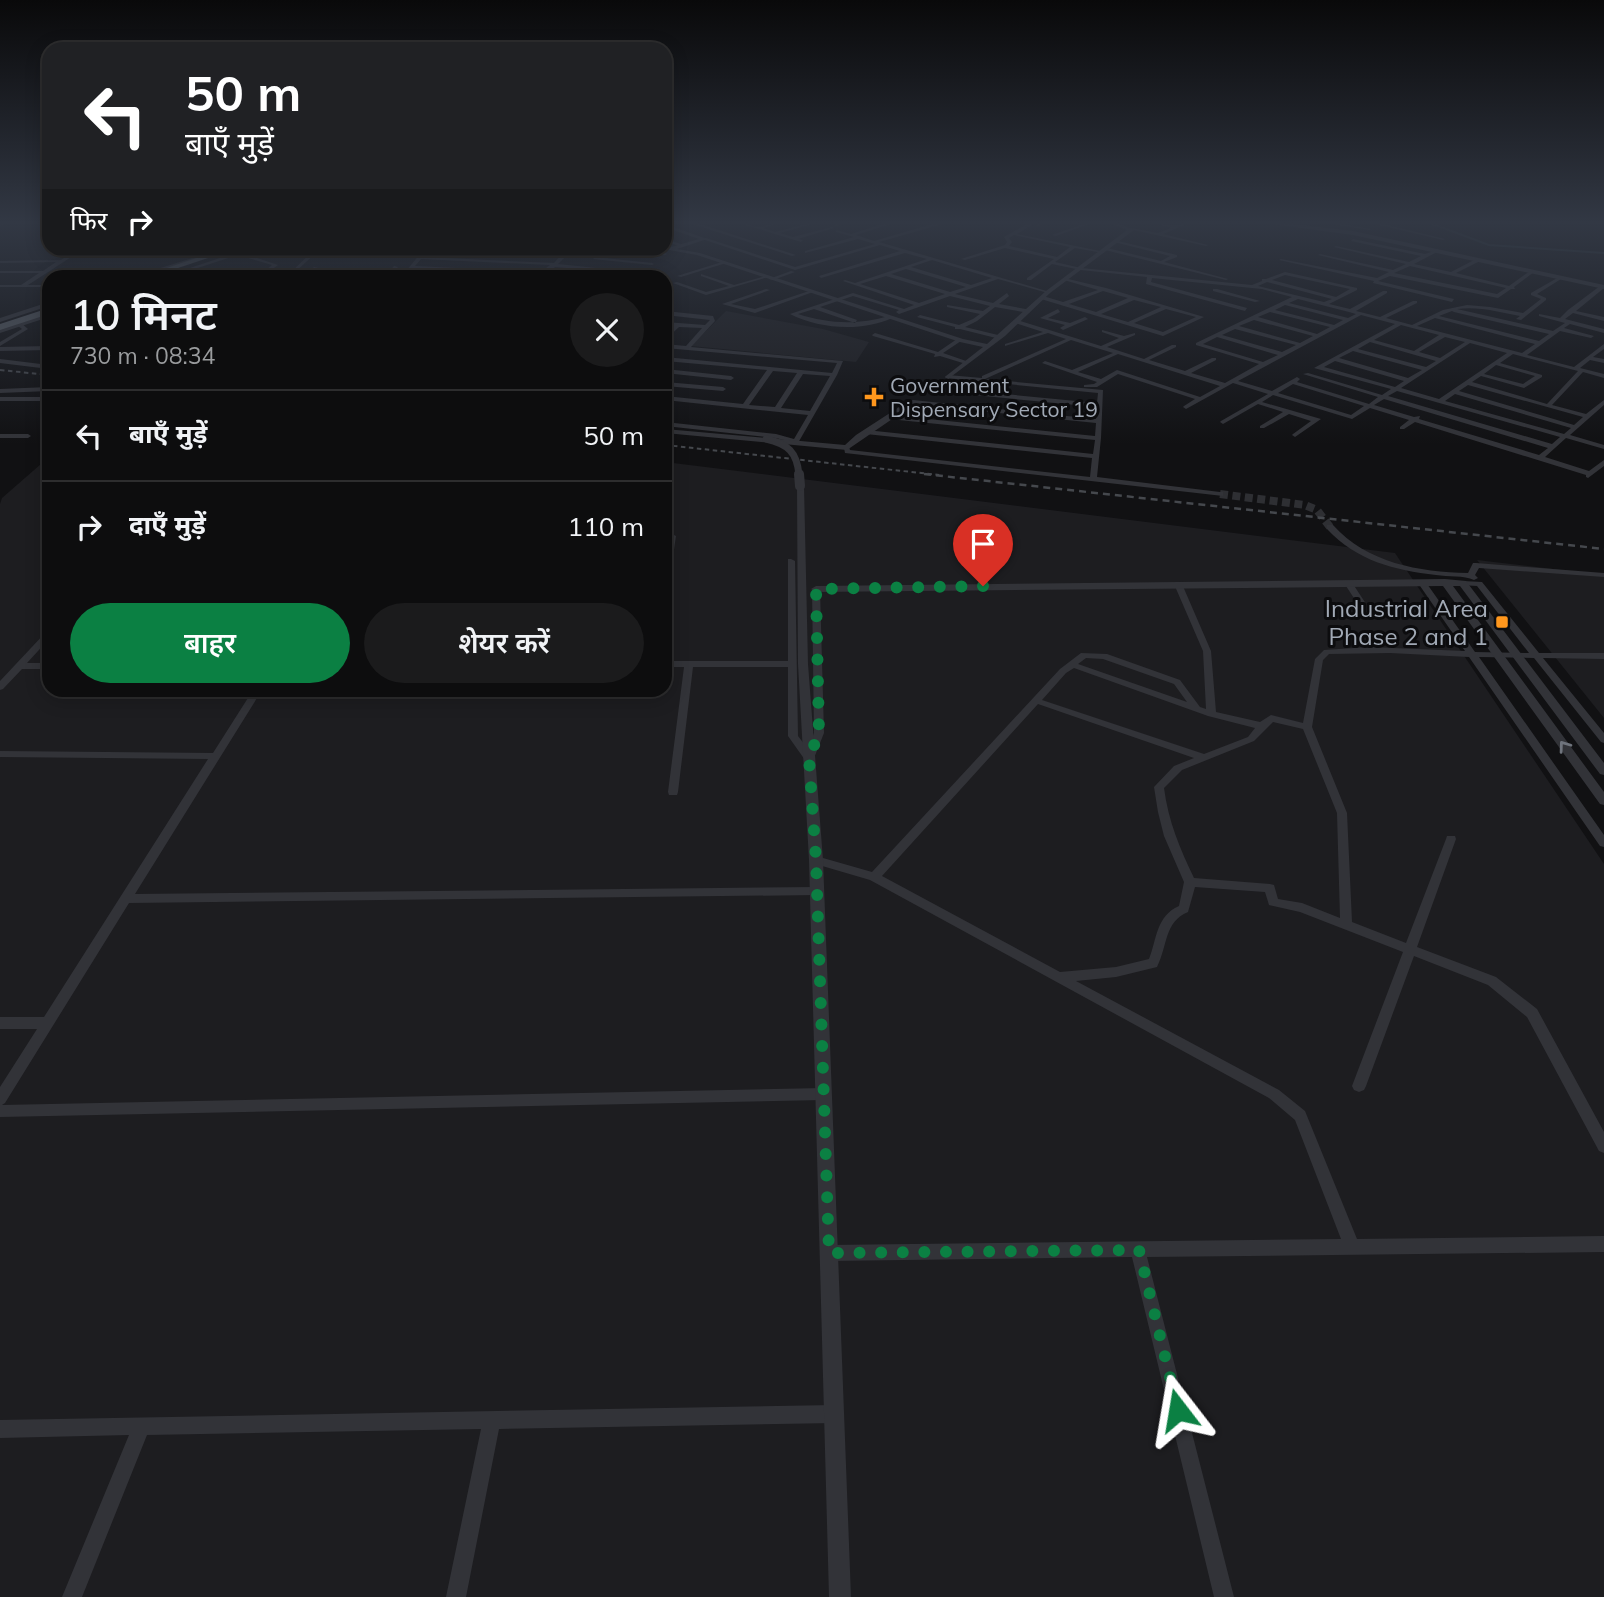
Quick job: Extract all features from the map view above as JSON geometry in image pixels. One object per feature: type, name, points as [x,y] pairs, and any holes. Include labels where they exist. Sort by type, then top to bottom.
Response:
[{"type":"highway","points":[[0,325],[42,312]]},
{"type":"street","points":[[754,295],[725,304],[755,311],[804,295]]},
{"type":"street","points":[[819,295],[958,340],[994,342],[1032,354]]},
{"type":"street","points":[[852,295],[793,314],[819,324],[864,324],[949,295]]},
{"type":"street","points":[[855,295],[903,310]]},
{"type":"street","points":[[889,295],[919,305]]},
{"type":"street","points":[[896,297],[903,295]]},
{"type":"street","points":[[952,295],[1029,311]]},
{"type":"street","points":[[957,328],[984,313],[1007,295]]},
{"type":"street","points":[[949,376],[994,342],[1045,295],[1064,304],[1163,334],[1201,317],[1122,295]]},
{"type":"street","points":[[1064,304],[1089,295]]},
{"type":"street","points":[[1189,295],[1245,309]]},
{"type":"street","points":[[1190,301],[1205,295]]},
{"type":"street","points":[[1232,295],[1257,301]]},
{"type":"street","points":[[1287,295],[1604,376]]},
{"type":"street","points":[[1322,295],[1336,298]]},
{"type":"street","points":[[1325,304],[1343,295]]},
{"type":"street","points":[[1351,311],[1380,295]]},
{"type":"street","points":[[1431,295],[1452,299]]},
{"type":"street","points":[[1511,323],[1544,299],[1534,295]]},
{"type":"street","points":[[1561,320],[1593,296],[1604,299]]},
{"type":"street","points":[[1264,363],[1198,344],[1297,297]]},
{"type":"street","points":[[1096,314],[1133,298]]},
{"type":"street","points":[[1382,318],[1415,302]]},
{"type":"street","points":[[1285,303],[1349,320]]},
{"type":"street","points":[[1495,310],[1505,303]]},
{"type":"street","points":[[949,306],[984,313]]},
{"type":"street","points":[[1414,326],[1447,308],[1468,306],[1523,315]]},
{"type":"street","points":[[815,307],[864,324]]},
{"type":"street","points":[[1128,324],[1166,307]]},
{"type":"street","points":[[1447,308],[1511,323],[1591,336]]},
{"type":"street","points":[[1270,310],[1335,327]]},
{"type":"street","points":[[1058,311],[1043,318],[1070,325]]},
{"type":"street","points":[[1570,311],[1604,319]]},
{"type":"street","points":[[0,325],[19,324],[42,313]]},
{"type":"street","points":[[1185,407],[1361,313]]},
{"type":"street","points":[[672,314],[711,317],[713,320],[687,348]]},
{"type":"street","points":[[1541,315],[1604,331]]},
{"type":"street","points":[[1434,316],[1540,343]]},
{"type":"street","points":[[920,317],[994,342]]},
{"type":"street","points":[[1254,318],[1318,335]]},
{"type":"street","points":[[1034,338],[1085,319]]},
{"type":"street","points":[[1017,322],[1225,385]]},
{"type":"street","points":[[1523,355],[1569,322]]},
{"type":"street","points":[[925,329],[940,323]]},
{"type":"street","points":[[1223,422],[1401,323]]},
{"type":"street","points":[[0,347],[25,329],[19,324]]},
{"type":"street","points":[[672,325],[706,327]]},
{"type":"street","points":[[672,330],[678,325]]},
{"type":"street","points":[[1236,327],[1301,345]]},
{"type":"street","points":[[936,356],[968,331]]},
{"type":"street","points":[[1104,331],[1124,338]]},
{"type":"street","points":[[1103,347],[1133,334]]},
{"type":"street","points":[[1415,353],[1445,334]]},
{"type":"street","points":[[875,335],[936,356],[967,362]]},
{"type":"street","points":[[891,341],[907,335]]},
{"type":"street","points":[[1217,335],[1282,354]]},
{"type":"street","points":[[1007,345],[1026,337],[1042,341],[1023,350]]},
{"type":"street","points":[[984,377],[1072,338]]},
{"type":"street","points":[[1369,340],[1440,360]]},
{"type":"street","points":[[1232,381],[1352,417],[1470,341]]},
{"type":"street","points":[[1144,360],[1174,346]]},
{"type":"street","points":[[0,347],[42,348]]},
{"type":"street","points":[[672,347],[841,362],[796,442]]},
{"type":"street","points":[[1548,406],[1579,369],[1603,348]]},
{"type":"street","points":[[1353,349],[1426,369]]},
{"type":"street","points":[[1073,372],[1119,352]]},
{"type":"street","points":[[1402,428],[1512,352]]},
{"type":"street","points":[[0,355],[42,354]]},
{"type":"street","points":[[1590,358],[1604,361]]},
{"type":"street","points":[[1186,373],[1214,359]]},
{"type":"street","points":[[1335,359],[1409,380]]},
{"type":"street","points":[[672,360],[834,375]]},
{"type":"street","points":[[0,361],[42,366]]},
{"type":"street","points":[[1045,363],[1100,381]]},
{"type":"street","points":[[1495,363],[1539,376]]},
{"type":"street","points":[[1479,374],[1524,386],[1561,365]]},
{"type":"street","points":[[712,403],[741,366]]},
{"type":"street","points":[[1319,367],[1604,447]]},
{"type":"street","points":[[745,406],[771,369]]},
{"type":"street","points":[[672,372],[731,378]]},
{"type":"street","points":[[777,409],[801,372]]},
{"type":"street","points":[[949,376],[1095,386],[1117,372],[1200,399]]},
{"type":"street","points":[[1306,374],[1553,447]]},
{"type":"street","points":[[949,376],[1101,391],[1093,478]]},
{"type":"street","points":[[1292,382],[1589,475],[1604,462]]},
{"type":"street","points":[[1467,383],[1588,417]]},
{"type":"street","points":[[672,385],[723,389]]},
{"type":"street","points":[[0,391],[42,389]]},
{"type":"street","points":[[932,389],[1100,405]]},
{"type":"street","points":[[1454,392],[1576,427]]},
{"type":"street","points":[[0,399],[42,399]]},
{"type":"street","points":[[672,399],[812,413]]},
{"type":"street","points":[[672,429],[770,443],[796,442],[847,448],[866,432],[913,402],[1098,421]]},
{"type":"street","points":[[1257,402],[1316,420]]},
{"type":"street","points":[[1540,458],[1604,402]]},
{"type":"street","points":[[1295,435],[1331,411]]},
{"type":"street","points":[[1262,427],[1288,412]]},
{"type":"street","points":[[889,417],[1098,438]]},
{"type":"street","points":[[672,429],[766,439],[790,446],[794,451],[800,486],[803,664],[816,860],[840,1597]]},
{"type":"street","points":[[866,432],[1096,456]]},
{"type":"street","points":[[0,436],[28,436]]},
{"type":"street","points":[[847,448],[847,452],[1220,494]]},
{"type":"street","points":[[1330,527],[1356,551],[1441,578],[1467,579],[1479,584],[1604,740]]},
{"type":"street","points":[[791,561],[793,736],[809,758]]},
{"type":"street","points":[[1467,579],[1476,565],[1604,575]]},
{"type":"street","points":[[809,758],[819,733],[816,589],[1422,583],[1441,578]]},
{"type":"street","points":[[1441,578],[1604,801]]},
{"type":"street","points":[[1467,579],[1516,653],[1604,771]]},
{"type":"street","points":[[1348,583],[1370,615]]},
{"type":"street","points":[[1422,583],[1604,843]]},
{"type":"street","points":[[1178,584],[1207,651],[1211,714]]},
{"type":"street","points":[[0,687],[42,641]]},
{"type":"street","points":[[1346,925],[1342,813],[1307,727],[1319,659],[1323,653],[1456,651],[1498,656],[1534,653],[1604,656]]},
{"type":"street","points":[[874,877],[1070,666],[1084,655],[1104,656],[1177,682],[1196,708]]},
{"type":"street","points":[[672,664],[793,664]]},
{"type":"street","points":[[673,792],[689,664]]},
{"type":"street","points":[[19,666],[42,666]]},
{"type":"street","points":[[1070,666],[1211,714],[1262,726]]},
{"type":"street","points":[[0,1099],[253,697]]},
{"type":"street","points":[[1037,701],[1203,757]]},
{"type":"street","points":[[1060,977],[1140,969],[1153,963],[1167,920],[1176,911],[1184,909],[1188,903],[1190,882],[1161,816],[1159,787],[1178,768],[1251,739],[1271,718],[1307,727]]},
{"type":"street","points":[[0,754],[215,756]]},
{"type":"street","points":[[1359,1086],[1451,839]]},
{"type":"street","points":[[816,860],[874,877],[1274,1094],[1300,1116],[1352,1247]]},
{"type":"street","points":[[1190,882],[1270,888],[1273,902],[1302,908],[1492,981],[1532,1013],[1604,1146]]},
{"type":"street","points":[[125,899],[817,891]]},
{"type":"street","points":[[0,1023],[48,1023]]},
{"type":"street","points":[[0,1111],[824,1094]]},
{"type":"street","points":[[829,1253],[1604,1244]]},
{"type":"street","points":[[1139,1250],[1224,1597]]},
{"type":"street","points":[[0,1429],[835,1414]]},
{"type":"street","points":[[456,1597],[492,1420]]},
{"type":"street","points":[[72,1597],[142,1426]]},
{"type":"shaded area","points":[[726,311],[823,329],[869,342],[856,362],[691,346]]},
{"type":"shaded area","points":[[42,463],[42,697],[672,697],[672,463],[1395,553],[1604,864],[1604,1597],[0,1597],[2,498]]},
{"type":"shaded area","points":[[1477,560],[1604,575],[1604,718]]},
{"type":"tunnel","points":[[1220,494],[1305,505],[1317,510],[1330,527]]},
{"type":"railway","points":[[0,370],[42,374]]},
{"type":"railway","points":[[672,446],[939,475]]},
{"type":"railway","points":[[924,474],[1604,549]]},
{"type":"place","name":"Government Dispensary Sector 19","points":[[874,397]]},
{"type":"place","name":"Industrial Area Phase 2 and 1","points":[[1502,622]]},
{"type":"route","points":[[983,586],[816,589],[819,733],[809,758],[816,860],[829,1253],[1139,1250],[1178,1410]]}]
